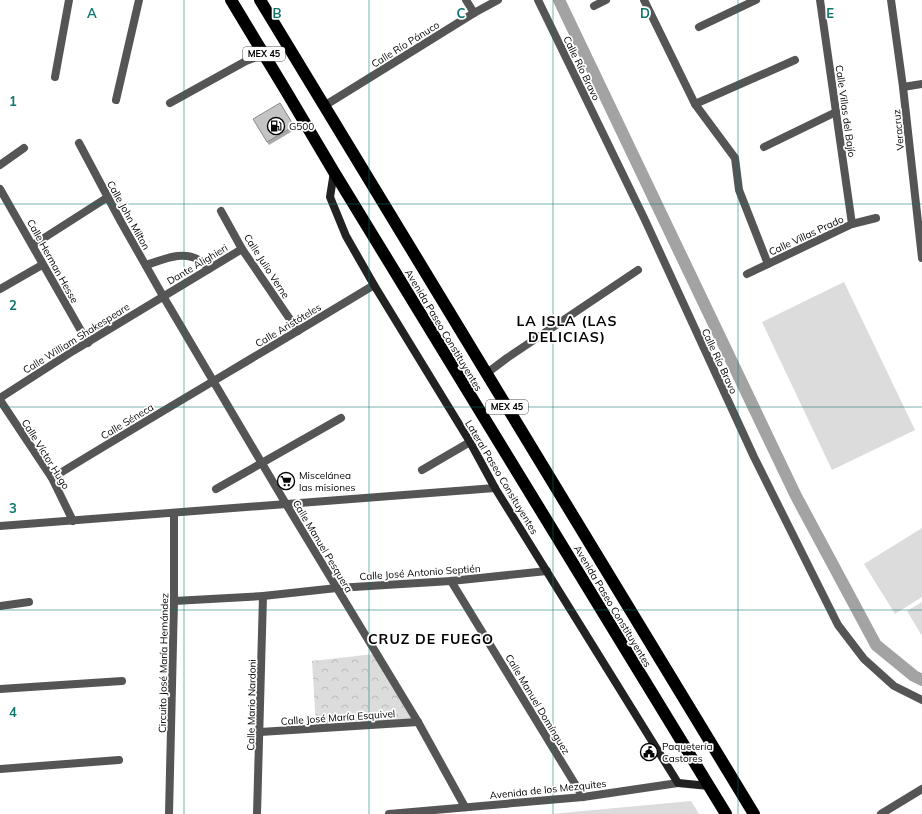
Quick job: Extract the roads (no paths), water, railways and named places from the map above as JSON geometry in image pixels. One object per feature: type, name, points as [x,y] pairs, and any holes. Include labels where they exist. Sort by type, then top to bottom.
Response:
[{"type":"highway","name":"Avenida Paseo Constituyentes","points":[[231,0],[334,172],[726,814]]},
{"type":"highway","name":"Avenida Paseo Constituyentes","points":[[260,0],[754,814]]},
{"type":"street","points":[[55,77],[69,0]]},
{"type":"street","points":[[116,100],[139,0]]},
{"type":"street","points":[[466,0],[474,13]]},
{"type":"street","name":"Calle Río Pánuco","points":[[324,106],[474,13],[498,0]]},
{"type":"street","name":"Calle Río Bravo","points":[[538,0],[645,220],[754,457],[838,625],[864,659],[888,681],[894,686],[922,700]]},
{"type":"street","points":[[594,6],[606,0]]},
{"type":"street","points":[[644,0],[695,104],[735,158],[739,190],[768,264]]},
{"type":"street","points":[[699,27],[756,0]]},
{"type":"street","name":"Calle Villas del Bajío","points":[[820,0],[852,224]]},
{"type":"street","name":"Veracruz","points":[[891,0],[903,87],[922,258]]},
{"type":"street","points":[[170,103],[246,61],[264,54]]},
{"type":"street","points":[[695,104],[795,60]]},
{"type":"street","points":[[903,87],[922,84]]},
{"type":"street","points":[[764,147],[836,112]]},
{"type":"street","name":"Calle John Milton","points":[[78,143],[163,296]]},
{"type":"street","points":[[0,165],[24,148]]},
{"type":"street","name":"Lateral Paseo Consituyentes","points":[[334,172],[330,197],[346,236],[374,285],[470,442],[495,488],[678,783]]},
{"type":"street","name":"Calle Herman Hesse","points":[[0,189],[33,245],[42,265],[88,343]]},
{"type":"street","points":[[33,245],[108,197]]},
{"type":"street","name":"Calle Julio Verne","points":[[221,211],[242,249],[298,331]]},
{"type":"street","name":"Calle Villas Prado","points":[[747,274],[852,224],[876,218]]},
{"type":"street","name":"Dante Alighieri","points":[[163,296],[242,249]]},
{"type":"street","points":[[146,265],[175,256],[187,256],[200,260],[209,269]]},
{"type":"street","points":[[0,288],[42,265]]},
{"type":"street","points":[[486,373],[638,270]]},
{"type":"street","name":"Calle Aristóteles","points":[[214,382],[374,285]]},
{"type":"street","name":"Calle William Shakespeare","points":[[0,399],[163,296]]},
{"type":"street","name":"Calle Manuel Pesquera","points":[[163,296],[286,504],[418,722],[465,807]]},
{"type":"street","name":"Calle Séneca","points":[[52,478],[130,430],[214,382]]},
{"type":"street","name":"Calle Víctor Hugo","points":[[0,399],[52,478],[73,521]]},
{"type":"street","points":[[216,489],[340,418]]},
{"type":"street","points":[[422,470],[470,442]]},
{"type":"street","points":[[0,526],[495,488]]},
{"type":"street","name":"Circuito José María Hernández","points":[[169,814],[174,601],[174,513]]},
{"type":"street","name":"Calle José Antonio Septién","points":[[174,601],[263,596],[337,588],[451,581],[546,571]]},
{"type":"street","name":"Calle Manuel Domínguez","points":[[451,581],[583,797]]},
{"type":"street","name":"Calle Mario Nardoni","points":[[257,814],[263,596]]},
{"type":"street","points":[[0,606],[29,602]]},
{"type":"street","points":[[0,689],[122,681]]},
{"type":"street","name":"Calle José María Esquivel","points":[[260,732],[418,722]]},
{"type":"street","points":[[0,769],[119,760]]},
{"type":"street","name":"Avenida de los Mezquites","points":[[389,814],[583,797],[678,783],[709,786]]},
{"type":"street","points":[[881,814],[922,789]]},
{"type":"waterway","points":[[559,0],[796,496],[876,645],[914,676],[922,680]]},
{"type":"place","name":"G500","points":[[276,126]]},
{"type":"place","name":"Miscelánea las misiones","points":[[286,481]]},
{"type":"place","name":"Paquetería Castores","points":[[649,752]]},
{"type":"district","name":"LA ISLA (LAS DELICIAS)","points":[[567,330]]},
{"type":"district","name":"CRUZ DE FUEGO","points":[[431,639]]}]
